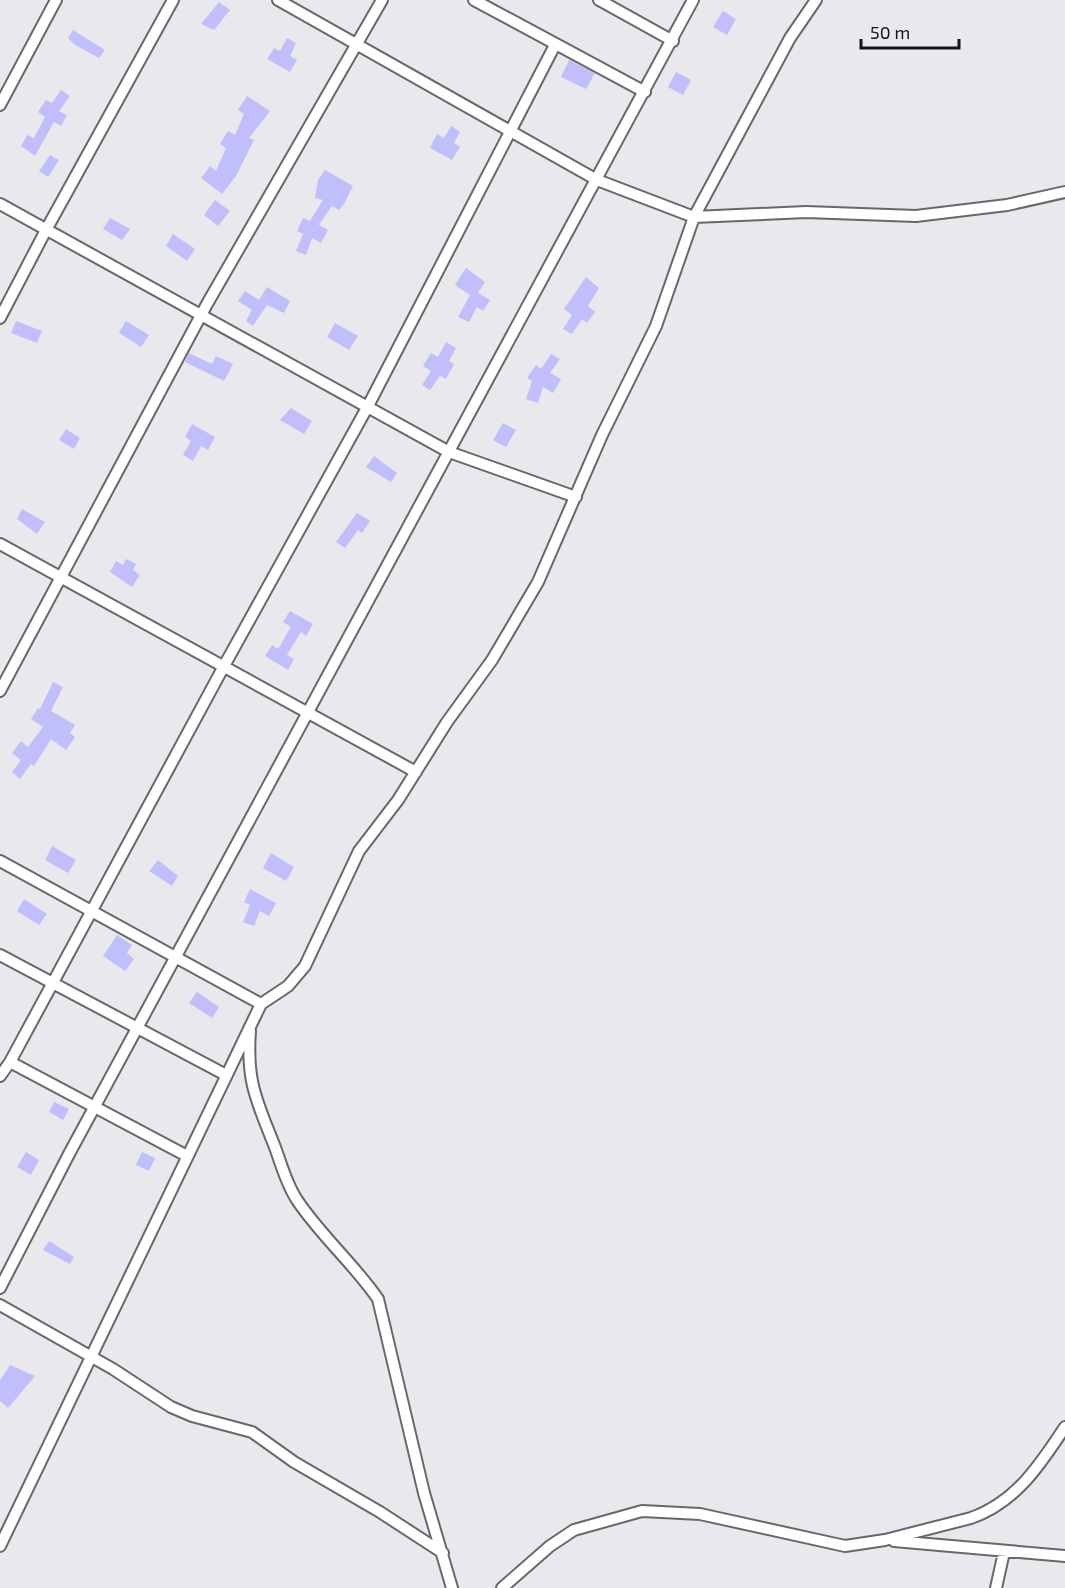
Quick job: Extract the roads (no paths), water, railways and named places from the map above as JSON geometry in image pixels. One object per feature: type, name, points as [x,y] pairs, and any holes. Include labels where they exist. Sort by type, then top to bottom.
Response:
[{"type":"street","points":[[0,105],[56,0]]},
{"type":"street","points":[[0,318],[173,0]]},
{"type":"street","points":[[278,0],[510,133],[597,180],[694,217],[806,212],[916,216],[1007,205],[1065,192]]},
{"type":"street","points":[[0,691],[200,316],[382,0]]},
{"type":"street","points":[[474,0],[645,92]]},
{"type":"street","points":[[599,0],[673,41]]},
{"type":"street","points":[[0,1288],[94,1109],[673,41],[693,0]]},
{"type":"street","points":[[0,1546],[261,1004],[288,986],[305,966],[359,852],[416,772],[509,631],[538,582],[602,435],[656,326],[694,217],[790,38],[816,0]]},
{"type":"street","points":[[0,1076],[10,1062],[90,911],[368,406],[555,45]]},
{"type":"street","points":[[0,204],[449,452],[576,497]]},
{"type":"street","points":[[0,544],[416,772]]},
{"type":"street","points":[[0,861],[261,1004]]},
{"type":"street","points":[[0,955],[226,1075]]},
{"type":"street","points":[[251,1025],[250,1081],[285,1176],[296,1199],[316,1226],[362,1276],[378,1299],[424,1493],[452,1588]]},
{"type":"street","points":[[10,1062],[94,1109],[187,1156]]},
{"type":"street","points":[[0,1305],[92,1356],[171,1407],[192,1416],[252,1432],[294,1462],[380,1512],[443,1553]]},
{"type":"street","points":[[502,1588],[550,1546],[574,1530],[642,1510],[700,1514],[845,1546],[885,1540],[971,1518],[998,1505],[1029,1478],[1065,1427]]},
{"type":"street","points":[[885,1540],[1065,1556]]},
{"type":"street","points":[[996,1588],[1004,1552]]}]
